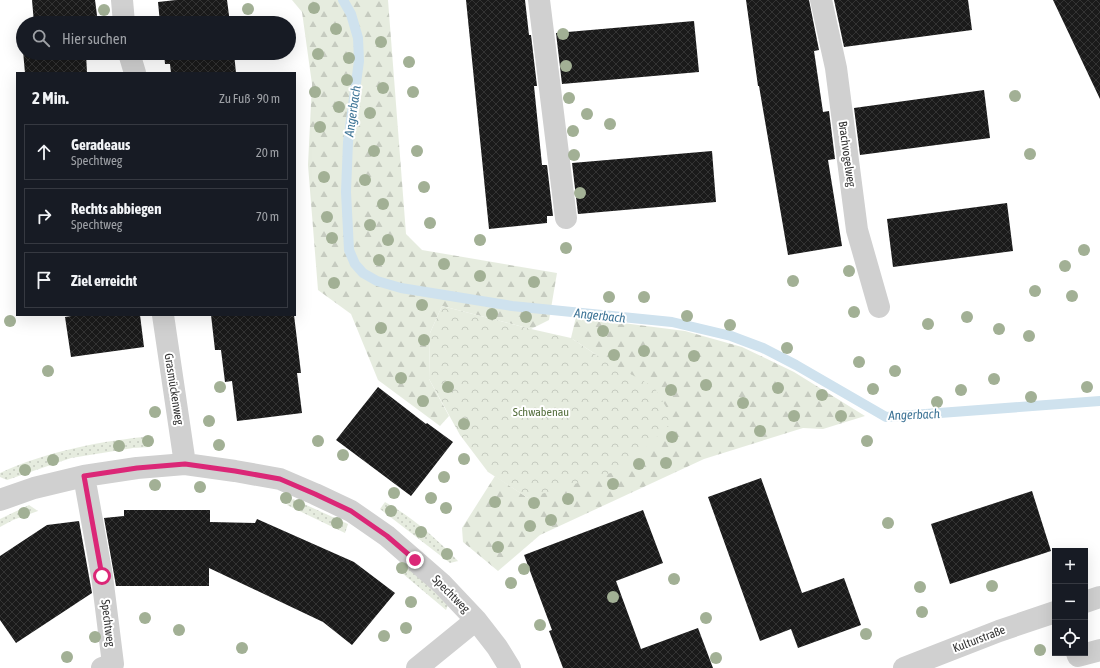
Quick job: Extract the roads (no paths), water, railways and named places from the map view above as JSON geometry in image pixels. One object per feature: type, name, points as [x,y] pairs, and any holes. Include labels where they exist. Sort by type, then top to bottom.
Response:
[{"type":"street","points":[[122,0],[123,16]]},
{"type":"street","points":[[539,0],[566,218]]},
{"type":"street","name":"Brachvogelweg","points":[[821,0],[836,68],[857,230],[879,307]]},
{"type":"street","points":[[131,60],[135,72]]},
{"type":"street","name":"Grasmückenweg","points":[[162,316],[185,464]]},
{"type":"street","name":"Spechtweg","points":[[0,500],[34,488],[84,476],[137,468],[185,464],[280,479],[351,511],[387,536],[442,584],[476,620],[497,647],[510,668]]},
{"type":"street","name":"Spechtweg","points":[[84,476],[102,576],[113,664],[102,668]]},
{"type":"street","points":[[1088,601],[1100,597]]},
{"type":"street","name":"Kulturstraße","points":[[904,668],[1052,613]]},
{"type":"street","points":[[417,668],[476,620]]},
{"type":"street","points":[[1088,653],[1100,650]]},
{"type":"waterway","name":"Angerbach","points":[[343,0],[351,14],[358,38],[359,61],[348,142],[346,192],[349,250],[355,264],[363,273],[377,281],[401,288],[512,306],[672,322],[731,336],[763,348],[796,365],[886,417],[1100,401]]},
{"type":"park label","name":"Schwabenau","points":[[541,412]]}]
